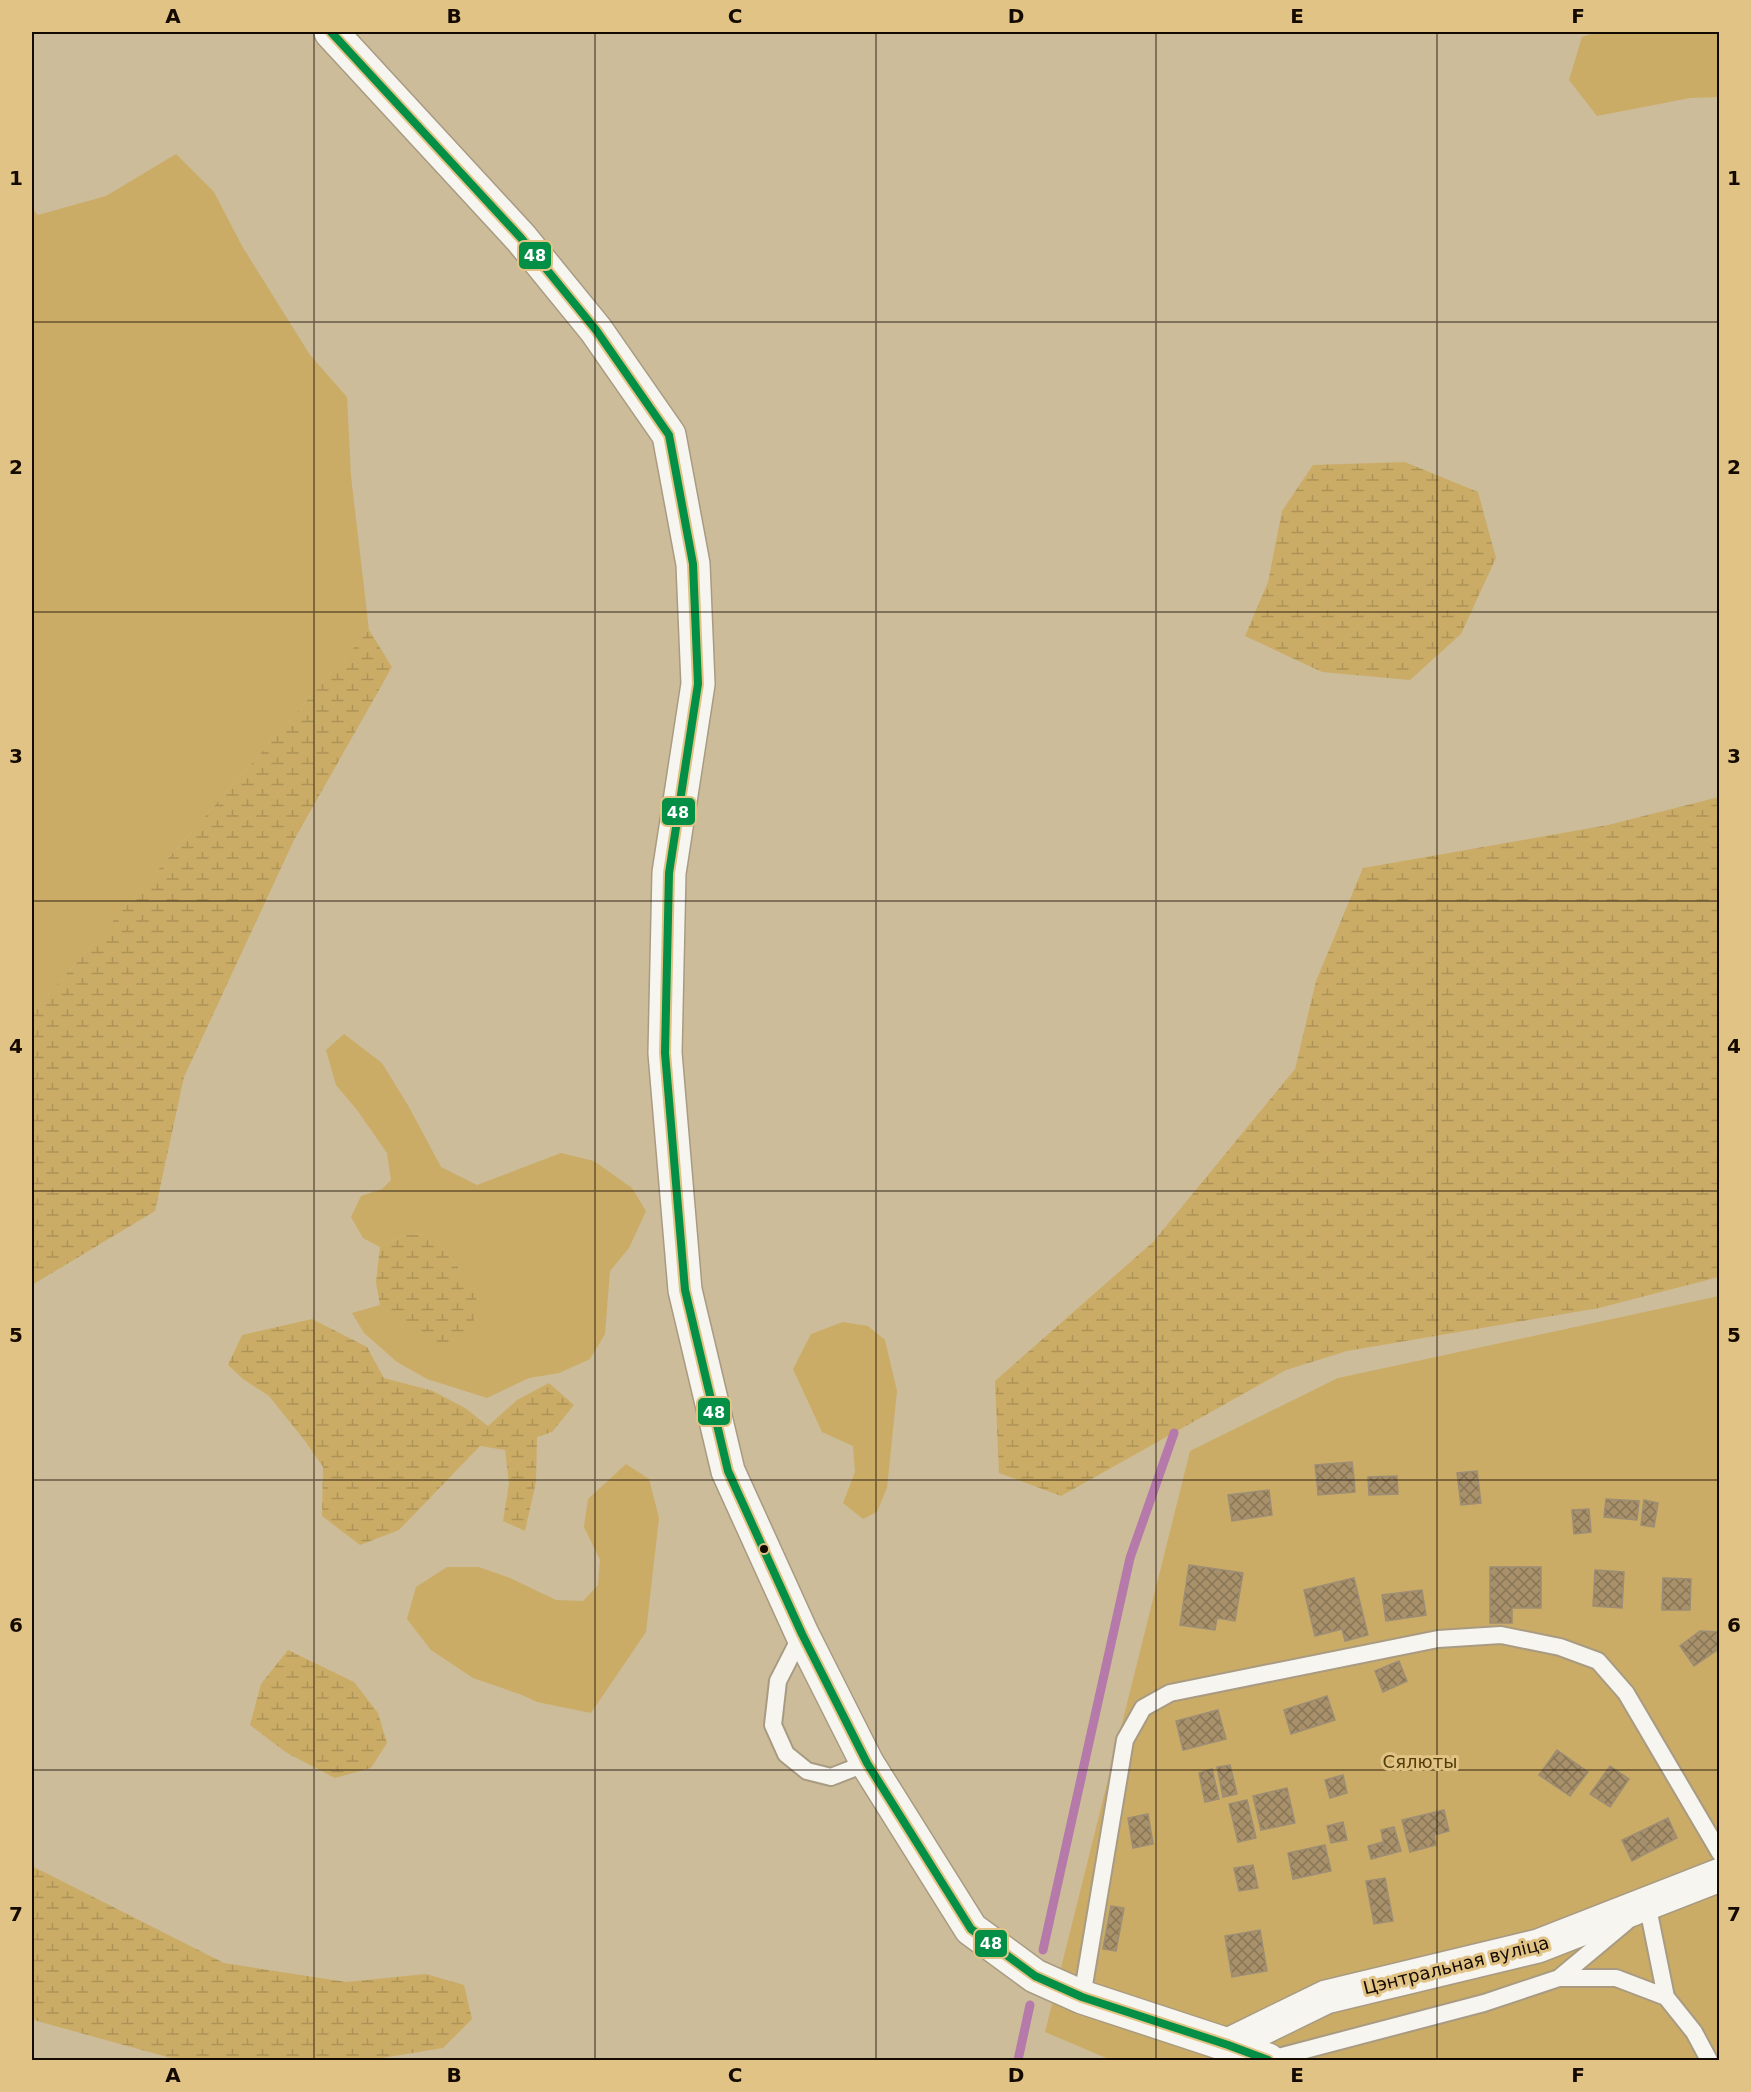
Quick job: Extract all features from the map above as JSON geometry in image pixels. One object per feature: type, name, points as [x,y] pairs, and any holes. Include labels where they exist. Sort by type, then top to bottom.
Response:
[{"type":"street","points":[[332,32],[528,247],[596,330],[669,435],[693,564],[698,684],[668,885],[665,1053],[685,1290],[728,1471],[802,1634],[867,1763],[971,1929],[1035,1976],[1082,1997],[1267,2060]]},
{"type":"street","name":"Цэнтральная вуліца","points":[[1228,2045],[1326,1997],[1538,1946],[1719,1875]]},
{"type":"lane","points":[[802,1634],[778,1681],[773,1725],[786,1754],[807,1771],[831,1777],[867,1763]]},
{"type":"lane","points":[[1082,1997],[1125,1740],[1143,1708],[1170,1693],[1438,1640],[1501,1635],[1560,1647],[1598,1661],[1626,1693],[1719,1853]]},
{"type":"lane","points":[[1560,1978],[1647,1904],[1666,1997],[1694,2032],[1709,2061]]},
{"type":"lane","points":[[1267,2060],[1484,2002],[1560,1978],[1616,1978],[1666,1997]]},
{"type":"green space","points":[[1596,32],[1719,32],[1719,97],[1690,98],[1597,116],[1569,80],[1582,37]]},
{"type":"green space","points":[[176,154],[214,192],[242,246],[310,355],[347,397],[351,476],[369,630],[32,1013],[32,209],[38,215],[106,196]]},
{"type":"green space","points":[[1405,462],[1478,492],[1496,558],[1461,634],[1410,680],[1322,672],[1245,636],[1268,582],[1282,511],[1313,465]]},
{"type":"green space","points":[[369,630],[392,667],[294,840],[184,1077],[155,1211],[32,1285],[32,1013]]},
{"type":"green space","points":[[1719,797],[1719,1277],[1599,1308],[1347,1351],[1286,1370],[1061,1496],[999,1473],[995,1381],[1153,1242],[1295,1069],[1316,981],[1363,868],[1608,825]]},
{"type":"green space","points":[[344,1034],[382,1063],[441,1167],[477,1185],[561,1153],[594,1161],[632,1188],[646,1211],[629,1248],[610,1271],[605,1334],[590,1359],[559,1373],[529,1378],[487,1398],[427,1379],[397,1362],[364,1333],[352,1313],[380,1305],[408,1331],[477,1293],[449,1255],[429,1234],[404,1235],[380,1247],[363,1238],[351,1217],[361,1196],[382,1189],[391,1180],[387,1153],[336,1085],[326,1050]]},
{"type":"green space","points":[[429,1234],[449,1255],[477,1293],[473,1328],[449,1346],[408,1331],[380,1305],[376,1282],[380,1247],[404,1235]]},
{"type":"green space","name":"Сялюты","points":[[1719,1296],[1719,2060],[1111,2060],[1045,2032],[1190,1451],[1338,1378]]},
{"type":"green space","points":[[312,1319],[367,1347],[384,1378],[433,1391],[465,1408],[488,1426],[517,1400],[549,1383],[574,1405],[552,1432],[537,1437],[536,1482],[525,1531],[503,1521],[509,1484],[505,1450],[480,1446],[399,1530],[360,1545],[322,1516],[323,1467],[269,1396],[243,1379],[228,1365],[242,1335]]},
{"type":"green space","points":[[843,1322],[868,1326],[885,1340],[897,1391],[887,1488],[877,1512],[863,1519],[843,1503],[855,1472],[853,1446],[822,1432],[793,1369],[811,1334]]},
{"type":"green space","points":[[626,1464],[649,1479],[659,1518],[646,1632],[591,1713],[537,1702],[473,1678],[431,1650],[407,1619],[416,1587],[447,1567],[479,1567],[510,1578],[556,1600],[583,1601],[598,1585],[600,1560],[584,1527],[588,1499]]},
{"type":"green space","points":[[288,1650],[354,1682],[378,1713],[387,1743],[371,1768],[335,1778],[287,1753],[250,1725],[261,1684]]},
{"type":"green space","points":[[32,1866],[224,1963],[346,1982],[426,1974],[464,1985],[472,2019],[443,2048],[370,2060],[178,2060],[37,2021],[32,2018]]},
{"type":"building","points":[[1352,1462],[1354,1479],[1317,1482],[1315,1465]]},
{"type":"building","points":[[1477,1471],[1481,1503],[1461,1505],[1457,1473]]},
{"type":"building","points":[[1397,1476],[1398,1494],[1369,1495],[1368,1477]]},
{"type":"building","points":[[1354,1479],[1355,1492],[1318,1495],[1317,1482]]},
{"type":"building","points":[[1269,1490],[1272,1515],[1232,1521],[1228,1495]]},
{"type":"building","points":[[1606,1499],[1639,1501],[1637,1520],[1604,1517]]},
{"type":"building","points":[[1644,1500],[1658,1503],[1654,1527],[1641,1525]]},
{"type":"building","points":[[1589,1509],[1591,1532],[1574,1534],[1572,1510]]},
{"type":"building","points":[[1189,1565],[1243,1573],[1235,1621],[1217,1618],[1215,1630],[1180,1625]]},
{"type":"building","points":[[1490,1567],[1541,1567],[1541,1608],[1512,1608],[1512,1623],[1490,1623]]},
{"type":"building","points":[[1595,1570],[1624,1572],[1622,1608],[1593,1606]]},
{"type":"building","points":[[1354,1578],[1368,1635],[1345,1641],[1342,1629],[1315,1636],[1304,1590]]},
{"type":"building","points":[[1663,1578],[1691,1579],[1690,1610],[1662,1610]]},
{"type":"building","points":[[1422,1590],[1426,1615],[1386,1621],[1382,1595]]},
{"type":"building","points":[[1700,1631],[1720,1632],[1720,1648],[1694,1666],[1680,1646]]},
{"type":"building","points":[[1399,1661],[1407,1681],[1383,1692],[1375,1671]]},
{"type":"building","points":[[1327,1696],[1335,1720],[1291,1734],[1284,1710]]},
{"type":"building","points":[[1218,1710],[1226,1739],[1183,1750],[1176,1721]]},
{"type":"building","points":[[1557,1750],[1588,1772],[1570,1796],[1539,1775]]},
{"type":"building","points":[[1230,1765],[1237,1794],[1223,1797],[1217,1767]]},
{"type":"building","points":[[1610,1766],[1629,1779],[1610,1807],[1590,1794]]},
{"type":"building","points":[[1212,1769],[1219,1799],[1205,1802],[1199,1773]]},
{"type":"building","points":[[1343,1775],[1347,1793],[1330,1798],[1325,1780]]},
{"type":"building","points":[[1287,1788],[1295,1823],[1261,1830],[1253,1796]]},
{"type":"building","points":[[1247,1800],[1256,1838],[1238,1842],[1229,1804]]},
{"type":"building","points":[[1444,1810],[1449,1831],[1434,1835],[1436,1845],[1410,1852],[1402,1820]]},
{"type":"building","points":[[1148,1814],[1153,1844],[1133,1848],[1128,1818]]},
{"type":"building","points":[[1668,1818],[1677,1838],[1649,1852],[1639,1832]]},
{"type":"building","points":[[1343,1822],[1347,1840],[1331,1843],[1327,1826]]},
{"type":"building","points":[[1394,1827],[1401,1851],[1386,1855],[1381,1830]]},
{"type":"building","points":[[1639,1832],[1649,1852],[1632,1861],[1622,1840]]},
{"type":"building","points":[[1383,1842],[1386,1855],[1371,1859],[1368,1846]]},
{"type":"building","points":[[1325,1845],[1331,1871],[1293,1879],[1288,1853]]},
{"type":"building","points":[[1253,1865],[1258,1888],[1239,1891],[1234,1868]]},
{"type":"building","points":[[1385,1878],[1393,1921],[1374,1924],[1366,1881]]},
{"type":"building","points":[[1111,1906],[1124,1908],[1116,1951],[1103,1949]]},
{"type":"building","points":[[1260,1930],[1267,1971],[1232,1977],[1225,1936]]},
{"type":"waterway","points":[[1043,1950],[1130,1558],[1174,1433]]},
{"type":"waterway","points":[[1018,2060],[1030,2005]]},
{"type":"transit line","name":"48","points":[[331,32],[521,238],[596,330],[669,435],[693,564],[698,684],[669,873],[665,1053],[685,1290],[728,1471],[802,1634],[867,1763],[971,1929],[1035,1976],[1082,1997],[1268,2060]]}]
